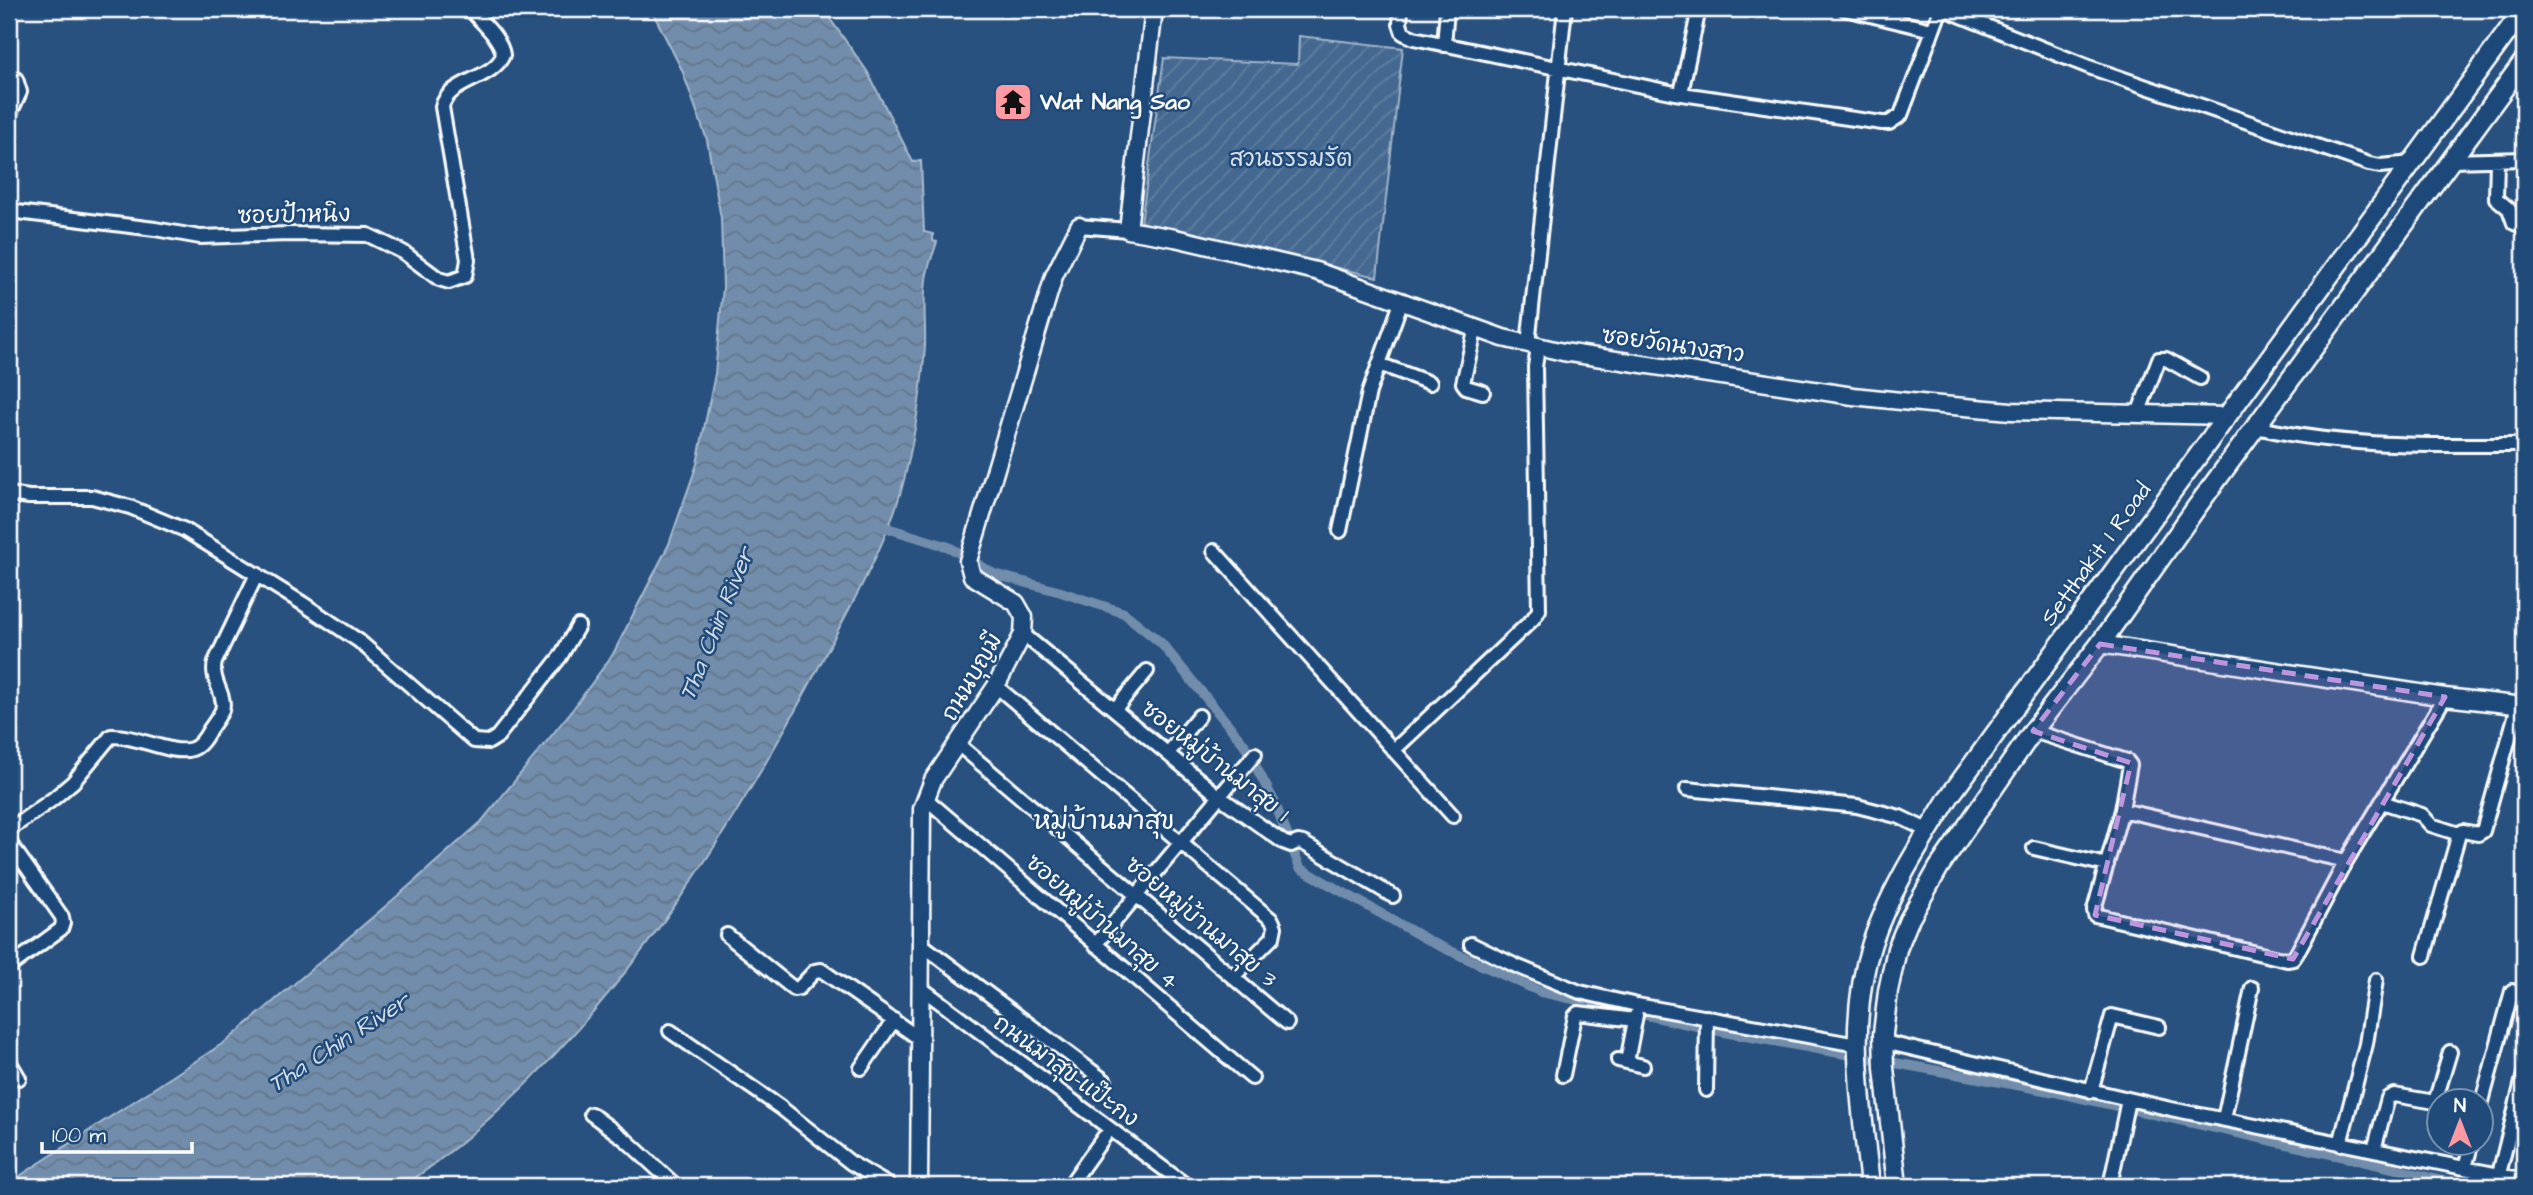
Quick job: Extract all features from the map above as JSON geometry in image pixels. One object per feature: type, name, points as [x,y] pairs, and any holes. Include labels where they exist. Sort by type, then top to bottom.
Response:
[{"type":"main road","name":"Setthakit 1 Road","points":[[1869,1186],[1857,1045],[1861,989],[1872,944],[1907,867],[1949,797],[2524,9]]},
{"type":"main road","points":[[1900,1186],[1884,1068],[1884,1042],[1888,991],[1898,949],[1909,920],[1939,867],[2033,731],[2100,644],[2524,61]]},
{"type":"main road","points":[[2128,552],[2153,569]]},
{"type":"street","name":"ซอยป้าหนิง","points":[[9,211],[200,237],[326,233],[368,235],[403,252],[439,279],[449,282],[459,280],[468,270],[468,261],[442,107],[444,99],[494,67],[503,55],[496,40],[470,9]]},
{"type":"street","points":[[1079,226],[1128,230],[1154,9]]},
{"type":"street","points":[[1401,9],[1400,24],[1403,33],[1414,38],[1681,93],[1889,123],[1901,115],[1942,9],[2089,67],[2369,164],[2380,166],[2413,163]]},
{"type":"street","points":[[1444,45],[1447,9]]},
{"type":"street","points":[[1394,750],[1533,619],[1539,610],[1533,346],[1565,9]]},
{"type":"street","points":[[1681,93],[1699,9]]},
{"type":"street","points":[[1845,9],[1932,30]]},
{"type":"street","points":[[9,73],[16,79],[20,92],[9,116]]},
{"type":"street","points":[[2451,161],[2524,159]]},
{"type":"street","points":[[2497,161],[2496,198],[2509,209],[2514,223],[2524,227]]},
{"type":"street","name":"ถนนบุญมี","points":[[919,1186],[920,821],[925,797],[933,780],[996,686],[1023,634],[1024,617],[1021,609],[1016,603],[972,576],[969,557],[1054,276],[1079,226]]},
{"type":"street","name":"ซอยวัดนางสาว","points":[[1128,230],[1175,238],[1316,271],[1533,346],[1853,396],[2011,411],[2227,416]]},
{"type":"street","points":[[1340,531],[1369,392],[1402,300]]},
{"type":"street","points":[[1476,327],[1464,383],[1466,387],[1483,392]]},
{"type":"street","points":[[2137,414],[2159,359],[2166,359],[2200,378]]},
{"type":"street","points":[[1379,364],[1430,383]]},
{"type":"street","points":[[2256,427],[2291,435],[2373,443],[2524,445]]},
{"type":"street","points":[[9,494],[29,497],[92,497],[130,507],[185,530],[359,641],[474,741],[483,742],[496,737],[560,657],[578,626]]},
{"type":"street","points":[[1214,551],[1452,816]]},
{"type":"street","points":[[9,830],[73,782],[110,736],[125,736],[179,750],[191,750],[200,744],[221,712],[223,704],[214,680],[215,662],[257,575]]},
{"type":"street","name":"ซอยหมู่บ้านมาสุข 1","points":[[1023,634],[1220,797],[1287,845],[1303,843],[1393,896]]},
{"type":"street","points":[[2100,644],[2445,697],[2521,706],[2483,831],[2477,834],[2463,831],[2459,834],[2424,956]]},
{"type":"street","points":[[1115,709],[1147,671]]},
{"type":"street","points":[[996,686],[1272,920],[1275,927],[1273,937],[1233,977]]},
{"type":"street","points":[[2033,731],[2127,761],[2130,770],[2122,810],[2094,910],[2095,915],[2287,960],[2293,959],[2297,953],[2346,861],[2445,697]]},
{"type":"street","points":[[1168,753],[1199,716]]},
{"type":"street","name":"ซอยหมู่บ้านมาสุข 3","points":[[959,744],[1287,1023]]},
{"type":"street","points":[[1095,945],[1255,754]]},
{"type":"street","points":[[1687,789],[1857,806],[1900,817],[1929,831]]},
{"type":"street","name":"ซอยหมู่บ้านมาสุข 4","points":[[925,797],[1252,1078]]},
{"type":"street","points":[[2382,802],[2422,815],[2431,825],[2459,834]]},
{"type":"street","points":[[2122,810],[2346,861]]},
{"type":"street","points":[[9,842],[62,916],[63,923],[61,929],[9,968]]},
{"type":"street","points":[[2034,848],[2108,865]]},
{"type":"street","points":[[727,935],[794,989],[821,970],[920,1039]]},
{"type":"street","points":[[921,944],[1105,1081]]},
{"type":"street","points":[[1471,944],[1580,992],[1857,1045]]},
{"type":"street","points":[[2340,1144],[2366,1044],[2376,979]]},
{"type":"street","name":"ถนนมาสุข-แป๊ะกง","points":[[921,988],[1187,1186]]},
{"type":"street","points":[[2224,1119],[2252,988]]},
{"type":"street","points":[[2486,1086],[2512,991]]},
{"type":"street","points":[[1637,1005],[1623,1061],[1643,1066]]},
{"type":"street","points":[[1563,1075],[1578,1013],[1635,1020]]},
{"type":"street","points":[[2091,1091],[2112,1016],[2159,1027]]},
{"type":"street","points":[[1706,1090],[1707,1017]]},
{"type":"street","points":[[861,1068],[894,1020]]},
{"type":"street","points":[[670,1031],[780,1107],[851,1163],[890,1186]]},
{"type":"street","points":[[1884,1042],[2128,1100],[2524,1180]]},
{"type":"street","points":[[2374,1150],[2388,1098],[2394,1095],[2435,1102],[2450,1052]]},
{"type":"street","points":[[9,1061],[19,1078]]},
{"type":"street","points":[[2498,1174],[2524,1074]]},
{"type":"street","points":[[2110,1186],[2128,1100]]},
{"type":"street","points":[[591,1114],[626,1140],[676,1186]]},
{"type":"street","points":[[1069,1186],[1104,1138]]},
{"type":"street","points":[[2465,1168],[2468,1156]]},
{"type":"highlighted area","points":[[2100,644],[2445,697],[2293,959],[2095,915],[2131,763],[2033,731]]},
{"type":"green space","name":"สวนธรรมรัต","points":[[1299,36],[1403,48],[1377,277],[1141,223],[1164,58],[1298,64]]},
{"type":"water","name":"Tha Chin River","points":[[651,9],[823,9],[867,71],[913,162],[921,161],[924,232],[933,234],[933,241],[937,242],[926,283],[925,347],[906,474],[886,534],[823,659],[740,805],[694,878],[644,948],[591,1015],[533,1077],[471,1135],[404,1186],[9,1186],[9,1183],[228,1040],[401,893],[481,822],[570,713],[613,654],[669,544],[697,464],[715,374],[723,287],[721,218],[707,140],[682,70]]},
{"type":"waterway","points":[[874,524],[949,547],[994,574],[1124,613],[1161,643],[1244,744],[1274,801],[1300,868],[1433,943],[1541,992],[1729,1033],[2055,1092],[2393,1168],[2461,1186]]},
{"type":"place","name":"Wat Nang Sao","points":[[1013,102]]},
{"type":"district","name":"หมู่บ้านมาสุข","points":[[1104,821]]}]
